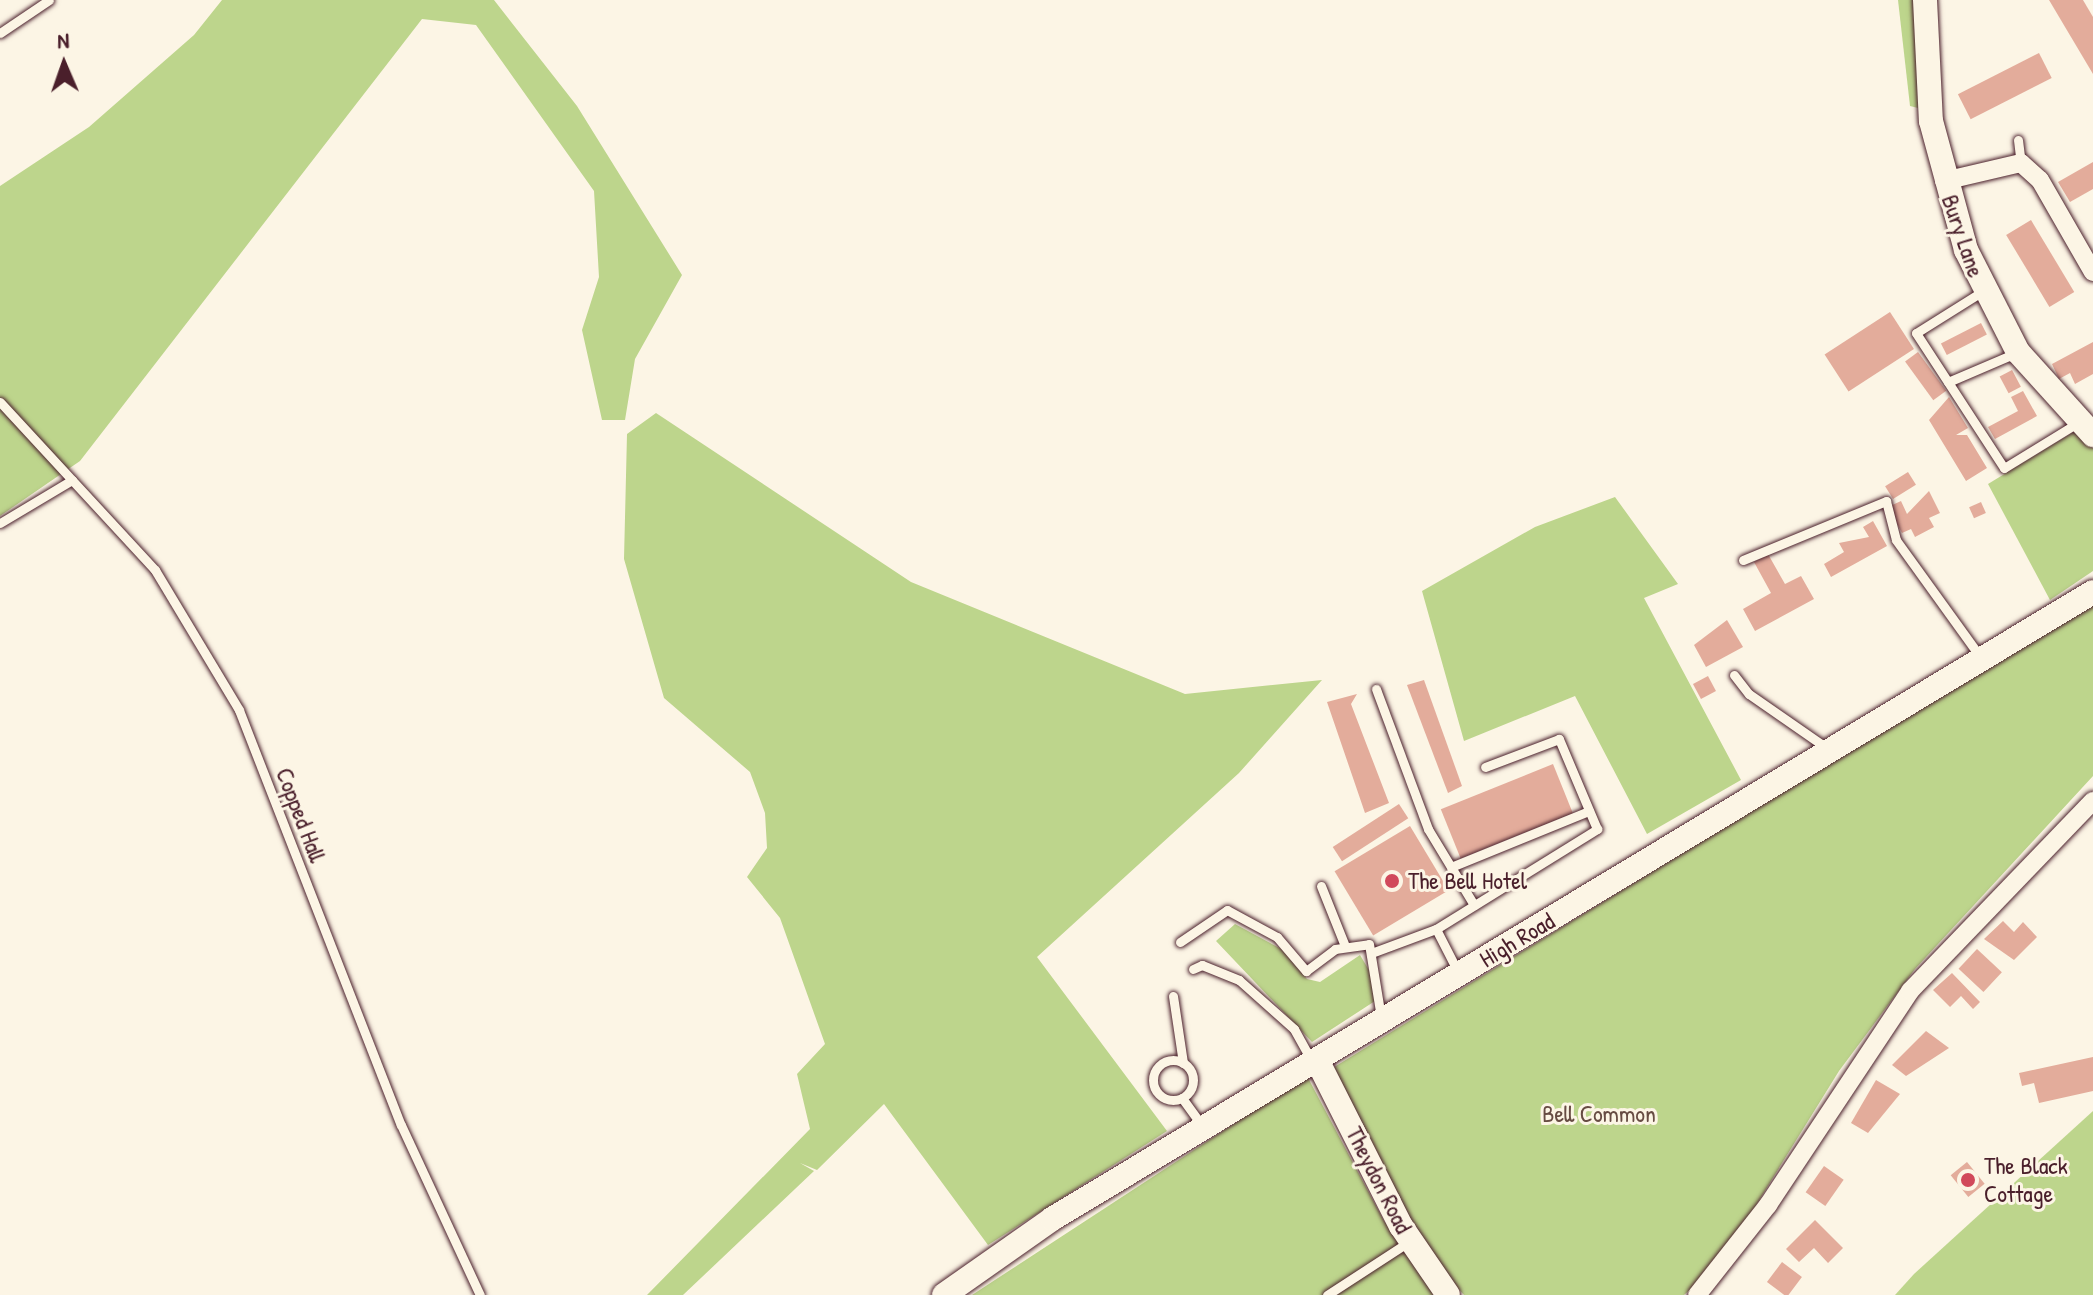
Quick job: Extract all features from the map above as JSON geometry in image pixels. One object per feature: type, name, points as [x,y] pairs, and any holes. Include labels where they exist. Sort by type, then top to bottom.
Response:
[{"type":"main road","name":"Bury Lane","points":[[1925,0],[1931,121],[1944,181],[1983,291],[2018,352],[2086,428]]},
{"type":"main road","name":"High Road","points":[[944,1295],[1204,1128],[2093,592]]},
{"type":"main road","name":"Theydon Road","points":[[1315,1061],[1410,1241],[1448,1295]]},
{"type":"street","points":[[1944,181],[2021,163],[2040,180],[2093,272]]},
{"type":"street","points":[[1697,1295],[1768,1205],[1910,991],[2093,801]]},
{"type":"lane","points":[[0,33],[49,0]]},
{"type":"lane","points":[[2018,140],[2021,163]]},
{"type":"lane","points":[[1983,291],[1916,333],[2004,468],[2086,428]]},
{"type":"lane","points":[[1948,382],[2018,352]]},
{"type":"lane","name":"Copped Hall","points":[[0,402],[155,570],[239,710],[401,1125],[480,1295]]},
{"type":"lane","points":[[0,523],[72,480]]},
{"type":"lane","points":[[1743,560],[1886,501],[1896,540],[1983,661]]},
{"type":"lane","points":[[1734,675],[1749,694],[1831,751]]},
{"type":"lane","points":[[1376,689],[1428,829],[1474,905]]},
{"type":"lane","points":[[1374,952],[1436,929],[1597,829],[1559,739],[1485,767]]},
{"type":"lane","points":[[1451,867],[1589,811]]},
{"type":"lane","points":[[1321,886],[1345,946]]},
{"type":"lane","points":[[1180,942],[1227,910],[1277,937],[1306,971],[1345,946],[1369,944],[1374,952],[1382,1021]]},
{"type":"lane","points":[[1436,929],[1459,975]]},
{"type":"lane","points":[[1193,969],[1202,965],[1239,980],[1294,1029],[1315,1061]]},
{"type":"lane","points":[[1173,996],[1183,1063],[1193,1084],[1182,1098]]},
{"type":"lane","points":[[1183,1063],[1166,1061],[1154,1079],[1160,1095],[1182,1098],[1204,1128]]},
{"type":"lane","points":[[1327,1295],[1410,1241]]},
{"type":"green space","points":[[222,0],[494,0],[577,106],[682,275],[635,359],[625,420],[602,420],[582,330],[599,277],[594,191],[476,25],[422,19],[80,461],[0,516],[0,186],[89,127],[194,35]]},
{"type":"green space","points":[[1898,0],[1916,0],[1918,108],[1910,106]]},
{"type":"green space","points":[[656,413],[911,582],[1185,694],[1322,680],[1239,773],[1037,957],[1167,1131],[988,1245],[884,1104],[817,1170],[800,1163],[814,1171],[683,1295],[647,1295],[810,1129],[797,1074],[825,1044],[780,918],[747,877],[767,848],[765,813],[750,772],[664,698],[624,559],[627,434]]},
{"type":"green space","points":[[2075,431],[2093,448],[2093,571],[2050,600],[1988,484]]},
{"type":"green space","points":[[1615,497],[1678,584],[1644,598],[1741,780],[1647,834],[1575,696],[1464,741],[1422,591],[1535,527]]},
{"type":"green space","name":"Bell Common","points":[[2093,601],[2093,776],[1915,969],[1839,1071],[1719,1265],[1684,1295],[1464,1295],[1428,1257],[1331,1069]]},
{"type":"green space","points":[[1235,924],[1283,950],[1307,979],[1320,982],[1360,955],[1373,977],[1375,1001],[1312,1042],[1216,941]]},
{"type":"green space","points":[[1307,1076],[1384,1221],[1441,1295],[972,1295]]},
{"type":"green space","points":[[2093,1111],[2093,1295],[1895,1295],[1914,1274]]},
{"type":"building","points":[[2049,0],[2083,0],[2093,17],[2093,74]]},
{"type":"building","points":[[2039,53],[2052,78],[1971,119],[1958,94]]},
{"type":"building","points":[[2093,162],[2093,189],[2070,202],[2058,182]]},
{"type":"building","points":[[2031,220],[2074,292],[2049,307],[2006,235]]},
{"type":"building","points":[[1890,312],[1914,349],[1849,391],[1825,354]]},
{"type":"building","points":[[1981,323],[1987,335],[1947,355],[1941,343]]},
{"type":"building","points":[[2093,342],[2093,374],[2075,384],[2070,373],[2059,379],[2052,364]]},
{"type":"building","points":[[1918,352],[1946,391],[1933,400],[1905,361]]},
{"type":"building","points":[[2012,370],[2021,387],[2009,393],[2000,377]]},
{"type":"building","points":[[2023,391],[2037,416],[1995,439],[1988,427],[2018,411],[2011,397]]},
{"type":"building","points":[[1949,397],[1968,428],[1956,435],[1967,435],[1987,468],[1966,481],[1929,420]]},
{"type":"building","points":[[1908,472],[1916,485],[1893,499],[1885,486]]},
{"type":"building","points":[[1929,491],[1940,513],[1929,518],[1934,527],[1915,537],[1911,529],[1902,533],[1888,507],[1901,501],[1907,514]]},
{"type":"building","points":[[1981,502],[1986,513],[1974,518],[1969,507]]},
{"type":"building","points":[[1873,521],[1887,546],[1831,577],[1824,564],[1844,552],[1839,543],[1869,537],[1863,527]]},
{"type":"building","points":[[1768,554],[1785,584],[1801,576],[1814,599],[1755,631],[1743,609],[1771,593],[1754,562]]},
{"type":"building","points":[[1727,620],[1743,647],[1706,667],[1694,645]]},
{"type":"building","points":[[1708,676],[1716,691],[1701,699],[1693,684]]},
{"type":"building","points":[[1424,680],[1462,786],[1448,793],[1407,685]]},
{"type":"building","points":[[1357,694],[1351,704],[1389,803],[1365,813],[1327,702]]},
{"type":"building","points":[[1553,764],[1573,813],[1461,858],[1441,809]]},
{"type":"building","points":[[1399,804],[1408,818],[1342,861],[1333,847]]},
{"type":"building","name":"The Bell Hotel","points":[[1410,826],[1449,890],[1373,936],[1335,871]]},
{"type":"building","points":[[2003,921],[2014,932],[2023,922],[2037,937],[2014,960],[1984,939]]},
{"type":"building","points":[[1977,949],[2002,972],[1983,992],[1959,969]]},
{"type":"building","points":[[1952,973],[1980,1002],[1973,1009],[1961,996],[1950,1007],[1933,990]]},
{"type":"building","points":[[1926,1031],[1949,1048],[1906,1076],[1892,1065]]},
{"type":"building","points":[[2093,1057],[2093,1091],[2039,1103],[2034,1083],[2022,1086],[2019,1073]]},
{"type":"building","points":[[1876,1080],[1900,1094],[1868,1133],[1851,1123]]},
{"type":"building","name":"The Black Cottage","points":[[1967,1162],[1985,1184],[1968,1197],[1951,1175]]},
{"type":"building","points":[[1824,1166],[1844,1180],[1825,1206],[1806,1192]]},
{"type":"building","points":[[1815,1220],[1843,1248],[1828,1263],[1814,1248],[1799,1262],[1786,1249]]},
{"type":"building","points":[[1782,1262],[1802,1277],[1788,1295],[1767,1282]]},
{"type":"place","name":"The Bell Hotel","points":[[1392,881]]},
{"type":"place","name":"The Black Cottage","points":[[1968,1180]]}]
